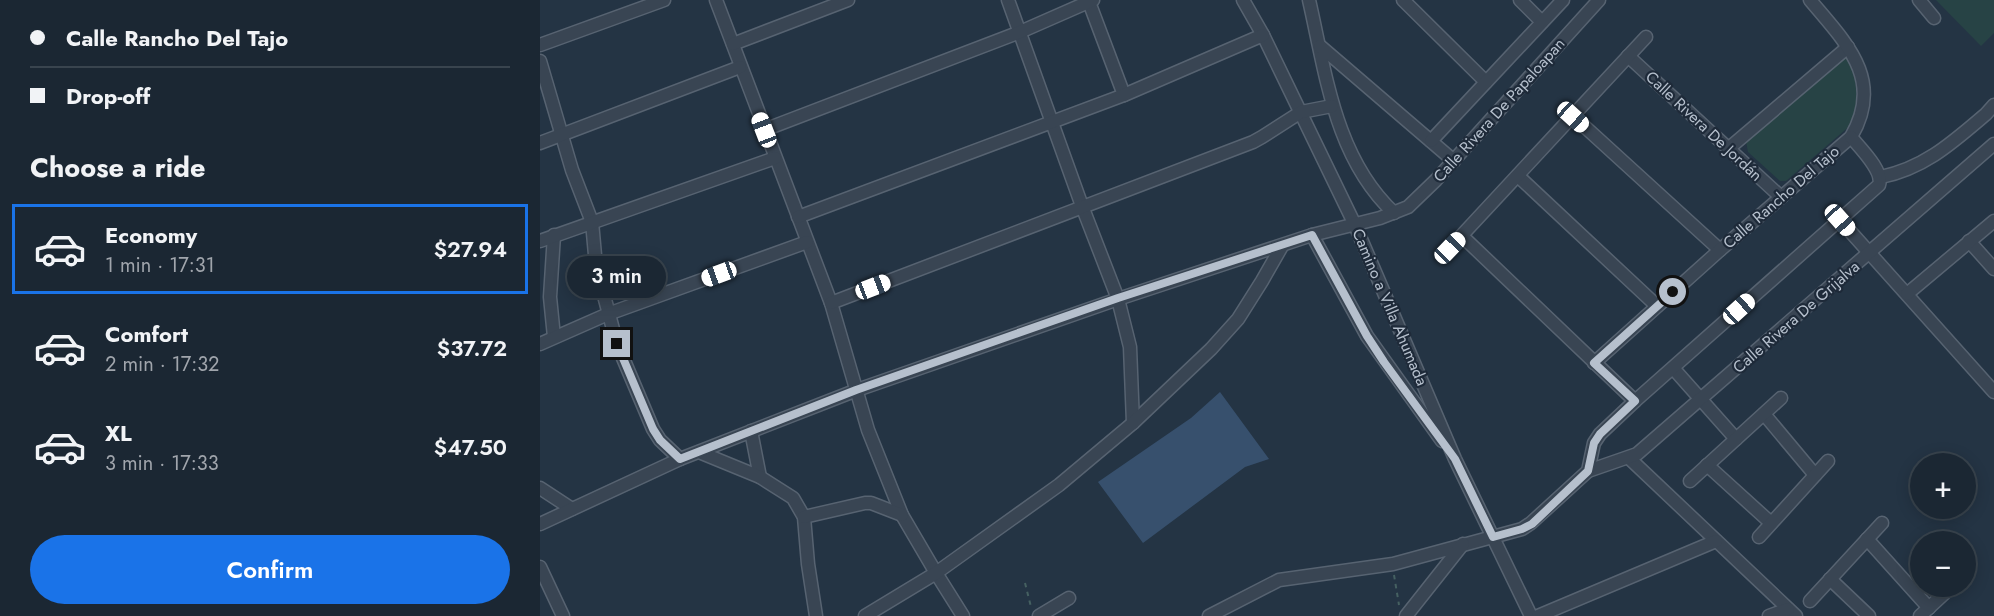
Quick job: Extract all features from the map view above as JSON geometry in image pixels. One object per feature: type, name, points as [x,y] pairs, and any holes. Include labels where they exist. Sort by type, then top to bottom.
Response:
[{"type":"street","points":[[540,45],[664,0]]},
{"type":"street","points":[[716,0],[831,303],[868,430],[902,515],[963,616]]},
{"type":"street","points":[[732,44],[848,0]]},
{"type":"street","points":[[1008,0],[1082,206],[1118,298],[1130,347],[1133,423]]},
{"type":"street","name":"Camino a Villa Ahumada","points":[[1244,0],[1355,225],[1455,459],[1531,616]]},
{"type":"street","points":[[1309,0],[1332,106],[1342,134],[1369,184],[1394,213]]},
{"type":"street","points":[[1403,0],[1485,82]]},
{"type":"street","points":[[1520,0],[1542,22]]},
{"type":"street","points":[[1431,141],[1563,0]]},
{"type":"street","name":"Calle Rivera De Papaloapan","points":[[540,524],[680,459],[856,390],[1118,298],[1312,235],[1355,225],[1408,207],[1425,192],[1599,0]]},
{"type":"street","name":"Calle Rancho Del Tajo","points":[[1594,363],[1780,197],[1851,137],[1859,124],[1864,97],[1857,61],[1848,46],[1810,0]]},
{"type":"street","points":[[1918,0],[1934,18]]},
{"type":"street","points":[[764,130],[1020,32],[1091,1],[1124,95]]},
{"type":"street","points":[[798,217],[1124,95],[1263,35]]},
{"type":"street","points":[[1450,248],[1646,37]]},
{"type":"street","points":[[1320,46],[1454,160]]},
{"type":"street","points":[[1728,149],[1848,46]]},
{"type":"street","name":"Calle Rivera De Jordán","points":[[1628,56],[1780,197]]},
{"type":"street","points":[[540,61],[582,200],[592,222],[596,266],[617,344],[653,429],[660,440],[680,459]]},
{"type":"street","points":[[540,142],[741,67]]},
{"type":"street","points":[[1881,177],[1896,174],[1930,159],[1994,105]]},
{"type":"street","points":[[831,303],[1263,137],[1301,112],[1332,106]]},
{"type":"street","points":[[1573,117],[1720,250]]},
{"type":"street","points":[[1851,137],[1881,177]]},
{"type":"street","name":"Calle Rivera De Grijalva","points":[[1588,471],[1637,454],[1994,144]]},
{"type":"street","points":[[540,241],[775,158]]},
{"type":"street","points":[[1518,176],[1657,306]]},
{"type":"street","points":[[1209,616],[1279,580],[1393,564],[1522,529],[1532,524],[1588,471],[1594,443],[1600,434],[1879,185],[1881,177]]},
{"type":"street","points":[[1840,220],[1994,392]]},
{"type":"street","points":[[1908,294],[1994,221]]},
{"type":"street","points":[[554,235],[550,297],[554,337]]},
{"type":"street","points":[[1312,235],[1367,336],[1455,459]]},
{"type":"street","points":[[1462,236],[1635,401]]},
{"type":"street","points":[[1970,241],[1994,269]]},
{"type":"street","points":[[540,344],[608,314],[807,242]]},
{"type":"street","points":[[865,616],[936,573],[1059,485],[1133,423],[1211,349],[1238,319],[1282,246]]},
{"type":"street","points":[[1672,368],[1736,439]]},
{"type":"street","points":[[1690,481],[1780,398]]},
{"type":"street","points":[[1764,414],[1815,475]]},
{"type":"street","points":[[751,431],[760,477]]},
{"type":"street","points":[[699,452],[760,477],[788,493],[804,517],[816,616]]},
{"type":"street","points":[[1629,458],[1792,612]]},
{"type":"street","points":[[1759,537],[1828,461]]},
{"type":"street","points":[[1707,465],[1771,523]]},
{"type":"street","points":[[540,488],[572,509]]},
{"type":"street","points":[[804,517],[865,503],[872,503],[902,515]]},
{"type":"street","points":[[1810,601],[1882,523]]},
{"type":"street","points":[[1867,539],[1924,612],[1940,597]]},
{"type":"street","points":[[1538,616],[1716,541]]},
{"type":"street","points":[[1403,611],[1463,544]]},
{"type":"street","points":[[540,589],[541,569]]},
{"type":"street","points":[[541,569],[563,616]]},
{"type":"street","points":[[1830,579],[1869,616]]},
{"type":"street","points":[[1039,616],[1069,598]]},
{"type":"street","points":[[1769,616],[1792,612]]},
{"type":"path","points":[[1393,564],[1403,611]]},
{"type":"path","points":[[1025,583],[1033,616]]},
{"type":"green space","points":[[1936,0],[1994,0],[1994,33],[1981,46]]},
{"type":"green space","points":[[1846,56],[1855,76],[1857,102],[1852,124],[1786,181],[1780,181],[1748,152],[1746,141]]},
{"type":"water","points":[[1220,392],[1269,459],[1245,467],[1143,543],[1098,482],[1191,418]]},
{"type":"route","points":[[617,344],[653,429],[669,450],[680,459],[856,390],[1118,298],[1312,235],[1367,336],[1455,459],[1493,537],[1532,524],[1588,471],[1594,443],[1600,434],[1635,401],[1594,363],[1673,292]]}]
